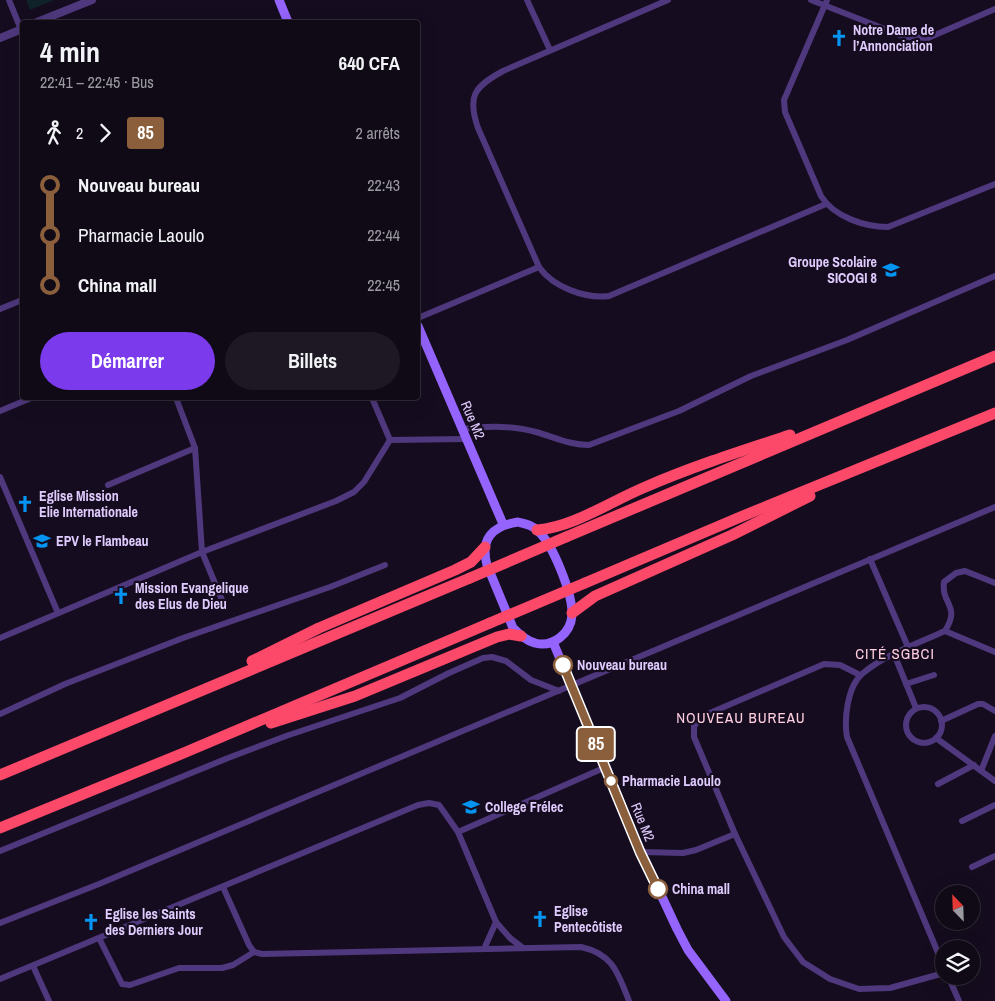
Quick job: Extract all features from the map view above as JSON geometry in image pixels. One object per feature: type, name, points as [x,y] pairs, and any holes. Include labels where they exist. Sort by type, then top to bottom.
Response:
[{"type":"highway","points":[[0,775],[470,578],[870,407],[995,356]]},
{"type":"highway","points":[[537,530],[555,528],[684,471],[870,407]]},
{"type":"highway","points":[[0,828],[186,752],[738,518],[995,413]]},
{"type":"highway","points":[[572,613],[595,596],[732,535],[888,457]]},
{"type":"highway","points":[[170,703],[319,628],[455,570],[471,562],[485,547]]},
{"type":"highway","points":[[186,752],[355,696],[497,637],[509,634],[521,636]]},
{"type":"main road","points":[[279,0],[287,20]]},
{"type":"main road","name":"Rue M2","points":[[420,331],[503,524]]},
{"type":"main road","points":[[518,522],[530,524],[537,530],[546,539],[570,594],[572,613],[569,628],[562,636],[553,642],[540,644],[533,643],[521,636],[514,628],[487,566],[485,556],[485,547],[489,537],[503,524],[518,522]]},
{"type":"main road","name":"Rue M2","points":[[553,642],[640,852],[688,950],[726,1001]]},
{"type":"street","points":[[9,0],[20,25]]},
{"type":"street","points":[[42,20],[92,0]]},
{"type":"street","points":[[528,0],[550,50]]},
{"type":"street","points":[[668,0],[550,50],[484,82],[473,97],[473,113],[478,128],[539,267],[556,282],[571,290],[595,298],[609,296],[826,204]]},
{"type":"street","points":[[811,0],[826,3],[905,37],[928,38],[995,9]]},
{"type":"street","points":[[826,3],[784,100],[785,112],[826,204],[856,222],[888,227],[995,184]]},
{"type":"street","points":[[0,38],[20,31]]},
{"type":"street","points":[[420,317],[539,267]]},
{"type":"street","points":[[462,429],[491,427],[534,431],[577,445],[589,445],[679,411],[751,376],[847,340],[995,276]]},
{"type":"street","points":[[0,309],[20,301]]},
{"type":"street","points":[[0,411],[26,400]]},
{"type":"street","points":[[177,400],[195,448],[202,552],[222,600]]},
{"type":"street","points":[[373,400],[390,440]]},
{"type":"street","points":[[390,440],[466,439]]},
{"type":"street","points":[[0,638],[202,552],[285,522],[354,492],[364,482],[390,440]]},
{"type":"street","points":[[108,485],[195,448]]},
{"type":"street","points":[[0,477],[58,613]]},
{"type":"street","points":[[0,923],[571,686],[995,506]]},
{"type":"street","points":[[870,559],[908,647]]},
{"type":"street","points":[[0,714],[65,684],[183,638],[330,587],[385,565]]},
{"type":"street","points":[[935,946],[847,737],[845,725],[846,709],[860,675],[894,654],[945,631],[952,617],[943,588],[944,582],[961,570],[995,583]]},
{"type":"street","points":[[945,631],[995,652]]},
{"type":"street","points":[[894,654],[916,708]]},
{"type":"street","points":[[0,851],[236,754],[400,698],[483,658],[492,657],[506,661],[531,680],[558,691]]},
{"type":"street","points":[[860,675],[840,665],[824,664],[703,716],[694,726],[694,738],[735,834],[784,937],[803,962],[830,979],[859,989],[890,988],[935,976]]},
{"type":"street","points":[[906,684],[934,675]]},
{"type":"street","points":[[941,721],[978,704],[983,704],[995,711]]},
{"type":"street","points":[[925,707],[934,710],[941,721],[942,728],[936,738],[928,743],[920,743],[910,737],[905,726],[909,714],[916,708],[925,707]]},
{"type":"street","points":[[981,771],[995,736]]},
{"type":"street","points":[[936,738],[995,781]]},
{"type":"street","points":[[938,784],[974,766]]},
{"type":"street","points":[[458,832],[606,767]]},
{"type":"street","points":[[0,979],[429,802],[439,806],[458,832],[496,922],[510,938],[523,948]]},
{"type":"street","points":[[962,821],[995,805]]},
{"type":"street","points":[[640,852],[682,853],[696,850],[735,834]]},
{"type":"street","points":[[972,868],[995,856]]},
{"type":"street","points":[[222,887],[254,952],[262,954],[581,947],[594,950],[606,957],[614,966],[629,1001]]},
{"type":"street","points":[[484,949],[496,922]]},
{"type":"street","points":[[99,938],[122,984],[130,985],[178,968],[222,968],[233,965],[254,952]]},
{"type":"street","points":[[33,966],[49,1001]]},
{"type":"street","points":[[952,985],[959,1001]]},
{"type":"shaded area","points":[[26,0],[54,0],[30,10]]},
{"type":"bus line","name":"85","points":[[563,665],[640,852],[658,889]]},
{"type":"place","name":"Notre Dame de l’Annonciation","points":[[839,38]]},
{"type":"place","name":"Groupe Scolaire SICOGI 8","points":[[891,270]]},
{"type":"place","name":"Eglise Mission Elie Internationale","points":[[25,504]]},
{"type":"place","name":"EPV le Flambeau","points":[[42,541]]},
{"type":"place","name":"Mission Evangelique des Elus de Dieu","points":[[121,596]]},
{"type":"place","name":"Nouveau bureau","points":[[563,665]]},
{"type":"place","name":"Pharmacie Laoulo","points":[[611,781]]},
{"type":"place","name":"College Frélec","points":[[471,807]]},
{"type":"place","name":"China mall","points":[[658,889]]},
{"type":"place","name":"Eglise Pentecôtiste","points":[[540,919]]},
{"type":"place","name":"Eglise les Saints des Derniers Jour","points":[[91,922]]},
{"type":"district","name":"CITÉ SGBCI","points":[[895,654]]},
{"type":"district","name":"NOUVEAU BUREAU","points":[[741,718]]}]
